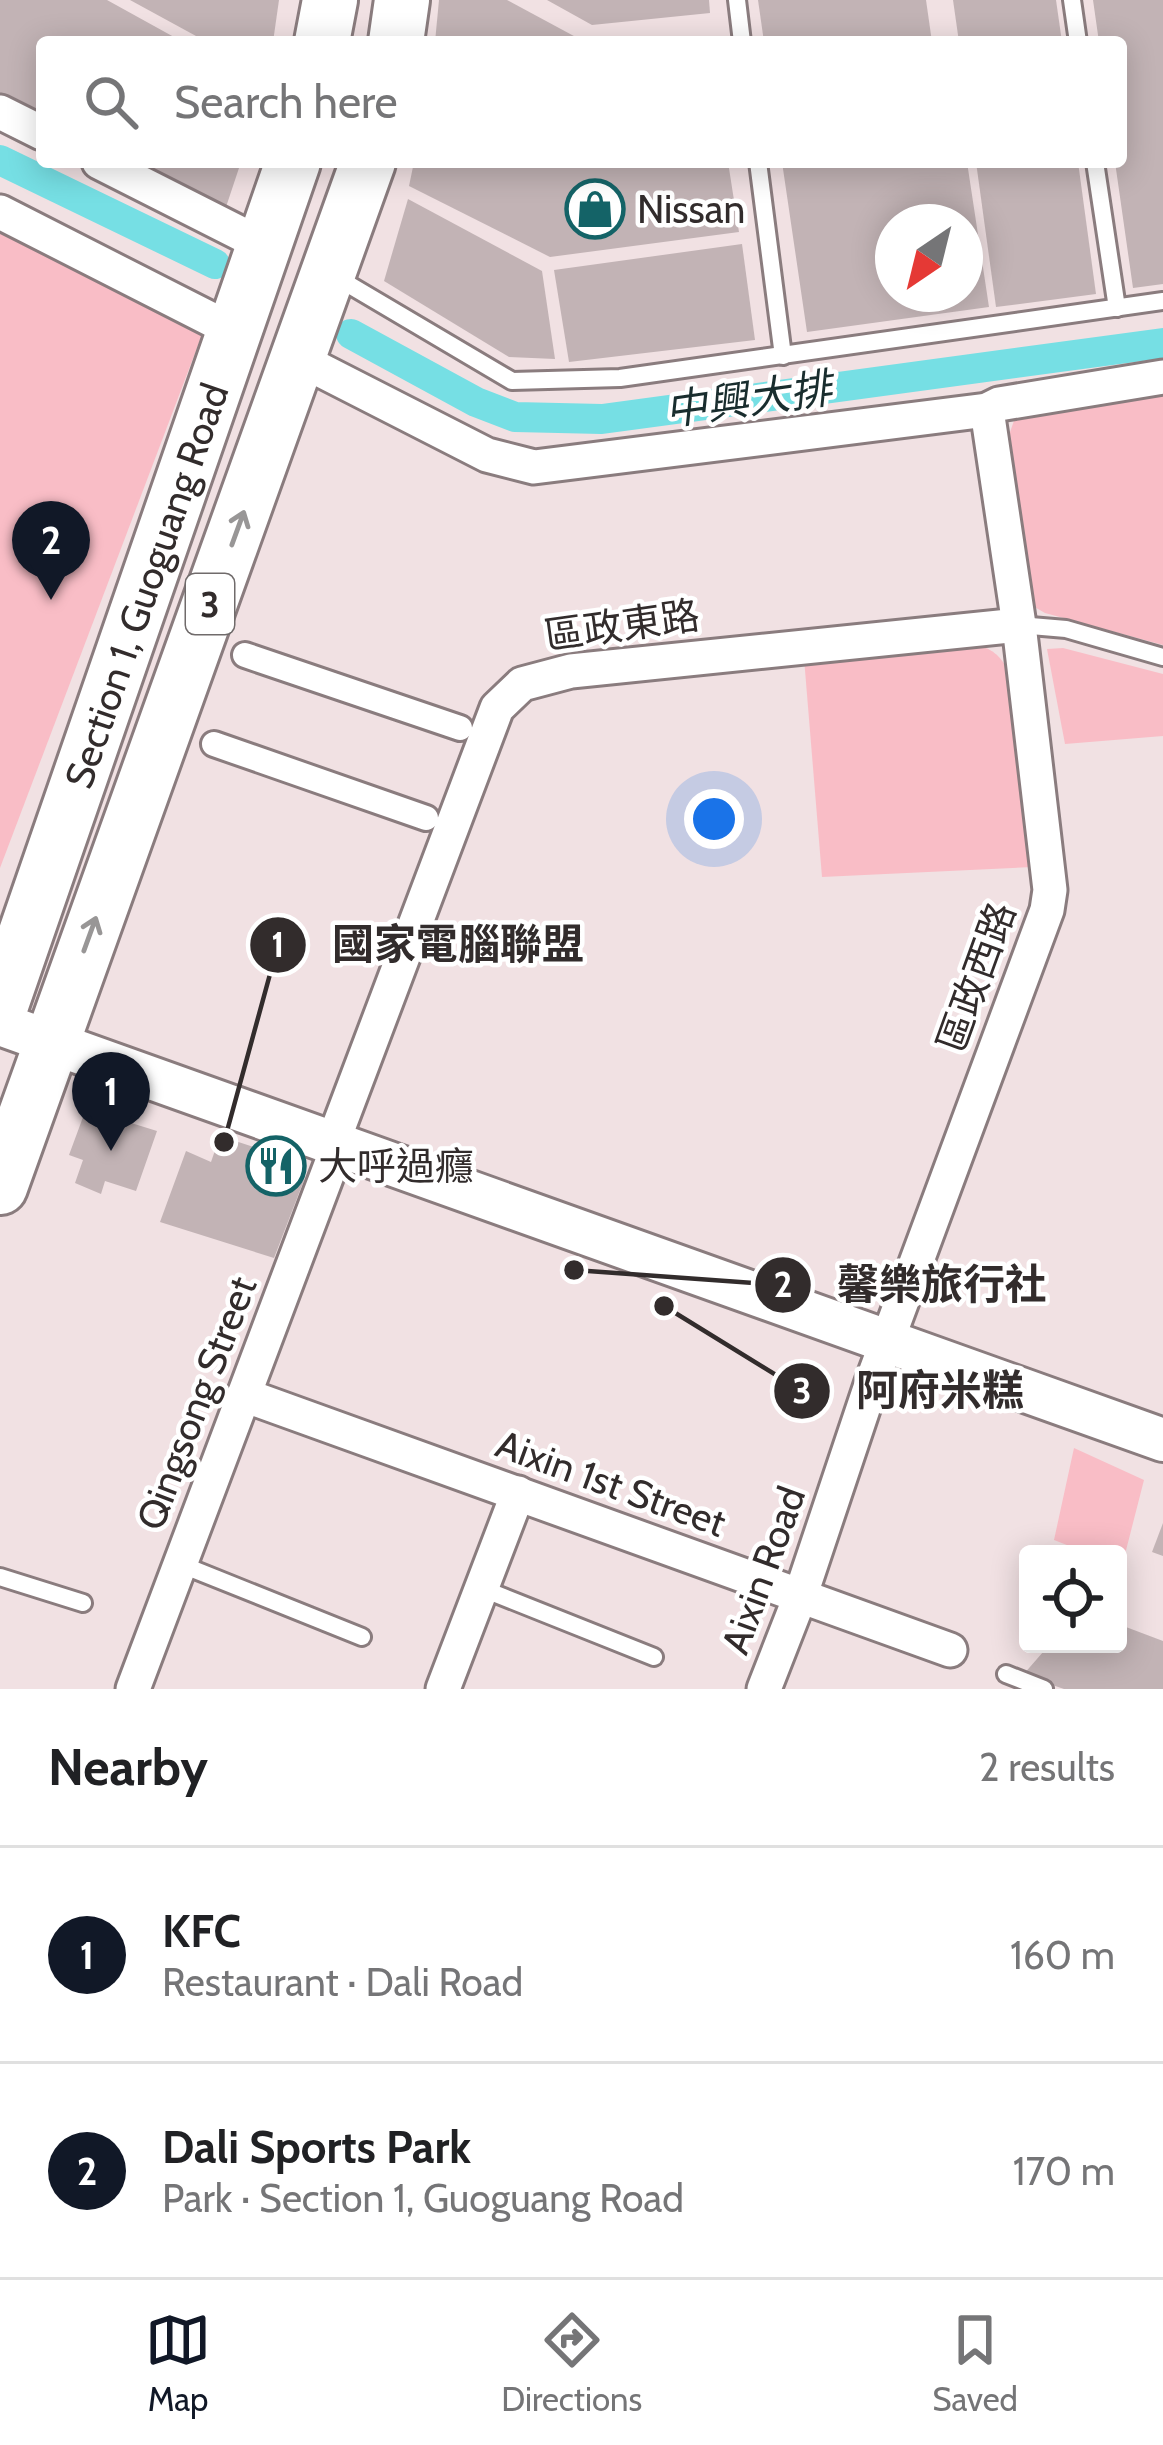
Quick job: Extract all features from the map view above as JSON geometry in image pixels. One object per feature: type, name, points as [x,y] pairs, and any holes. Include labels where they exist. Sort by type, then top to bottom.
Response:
[{"type":"main road","points":[[323,36],[330,0]]},
{"type":"main road","points":[[397,36],[402,0]]},
{"type":"main road","name":"Section 1, Guoguang Road","points":[[0,1008],[290,168]]},
{"type":"main road","name":"Section 1, Guoguang Road","points":[[50,1045],[366,168]]},
{"type":"main road","name":"3","points":[[0,1187],[50,1045]]},
{"type":"street","points":[[0,112],[36,130]]},
{"type":"street","points":[[111,168],[263,245]]},
{"type":"street","points":[[0,212],[232,330]]},
{"type":"street","points":[[299,359],[488,455],[534,467],[987,410],[999,404],[1163,376]]},
{"type":"street","name":"區政西路","points":[[886,1342],[1047,910],[1050,890],[1019,626],[987,410]]},
{"type":"street","name":"區政東路","points":[[338,1146],[338,1126],[497,708],[522,684],[571,670],[1019,626]]},
{"type":"street","points":[[245,655],[460,728]]},
{"type":"street","points":[[214,744],[426,818]]},
{"type":"street","points":[[0,1024],[1163,1440]]},
{"type":"street","name":"Qingsong Street","points":[[133,1689],[338,1146]]},
{"type":"street","name":"Aixin Road","points":[[764,1689],[886,1342]]},
{"type":"street","name":"Aixin 1st Street","points":[[244,1395],[950,1650]]},
{"type":"street","points":[[443,1689],[518,1493]]},
{"type":"lane","points":[[737,0],[741,36]]},
{"type":"lane","points":[[1072,0],[1077,36]]},
{"type":"lane","points":[[759,168],[783,356]]},
{"type":"lane","points":[[1097,168],[1117,308]]},
{"type":"lane","points":[[330,274],[512,381],[620,378],[1163,301]]},
{"type":"lane","points":[[1019,626],[1066,629],[1163,657]]},
{"type":"lane","points":[[180,1564],[362,1637]]},
{"type":"lane","points":[[0,1577],[83,1603]]},
{"type":"lane","points":[[482,1588],[654,1657]]},
{"type":"lane","points":[[1006,1674],[1044,1689]]},
{"type":"shaded area","points":[[0,228],[203,332],[0,868]]},
{"type":"shaded area","points":[[1163,389],[1163,645],[1031,605],[1008,438],[1017,412]]},
{"type":"shaded area","points":[[973,644],[995,653],[1009,672],[1032,867],[822,877],[804,658]]},
{"type":"shaded area","points":[[1063,648],[1163,674],[1163,736],[1065,744],[1047,649]]},
{"type":"shaded area","points":[[1074,1448],[1144,1480],[1127,1546],[1067,1545],[1054,1540]]},
{"type":"building","points":[[0,0],[107,0],[172,36],[36,36],[36,116],[0,98]]},
{"type":"building","points":[[130,0],[279,0],[274,36],[196,36]]},
{"type":"building","points":[[439,0],[507,0],[574,36],[436,36]]},
{"type":"building","points":[[547,0],[709,0],[710,13],[592,25]]},
{"type":"building","points":[[758,0],[926,0],[931,36],[763,36]]},
{"type":"building","points":[[953,0],[1056,0],[1061,36],[958,36]]},
{"type":"building","points":[[1093,0],[1163,0],[1163,284],[1133,288],[1116,168],[1127,168],[1127,36],[1098,36]]},
{"type":"building","points":[[137,168],[239,168],[224,213]]},
{"type":"building","name":"Nissan","points":[[413,168],[729,168],[739,232],[550,257],[409,186]]},
{"type":"building","points":[[783,168],[968,168],[973,204],[875,204],[875,312],[953,312],[807,332]]},
{"type":"building","points":[[977,168],[1079,168],[1096,294],[996,307]]},
{"type":"building","points":[[408,199],[542,271],[555,359],[509,357],[384,281]]},
{"type":"building","points":[[742,244],[755,340],[569,362],[554,270]]},
{"type":"building","points":[[983,267],[989,307],[983,308]]},
{"type":"building","points":[[86,1109],[157,1131],[136,1191],[105,1181],[101,1194],[75,1183],[83,1160],[69,1155]]},
{"type":"building","points":[[220,1136],[293,1160],[304,1180],[274,1258],[160,1222],[186,1151],[211,1162]]},
{"type":"building","points":[[1163,1523],[1163,1556],[1152,1552]]},
{"type":"building","points":[[1127,1627],[1163,1641],[1163,1689],[1064,1689],[1023,1675],[1042,1653],[1127,1653]]},
{"type":"waterway","name":"中興大排","points":[[0,160],[215,264]]},
{"type":"waterway","name":"中興大排","points":[[351,334],[476,402],[515,417],[602,419],[1163,343]]},
{"type":"place","name":"Nissan","points":[[595,209]]},
{"type":"place","name":"Dali Sports Park","points":[[51,600]]},
{"type":"place","name":"國家電腦聯盟","points":[[224,1142]]},
{"type":"place","name":"KFC","points":[[111,1151]]},
{"type":"place","name":"大呼過癮","points":[[276,1166]]},
{"type":"place","name":"馨樂旅行社","points":[[574,1270]]},
{"type":"place","name":"阿府米糕","points":[[664,1306]]}]
